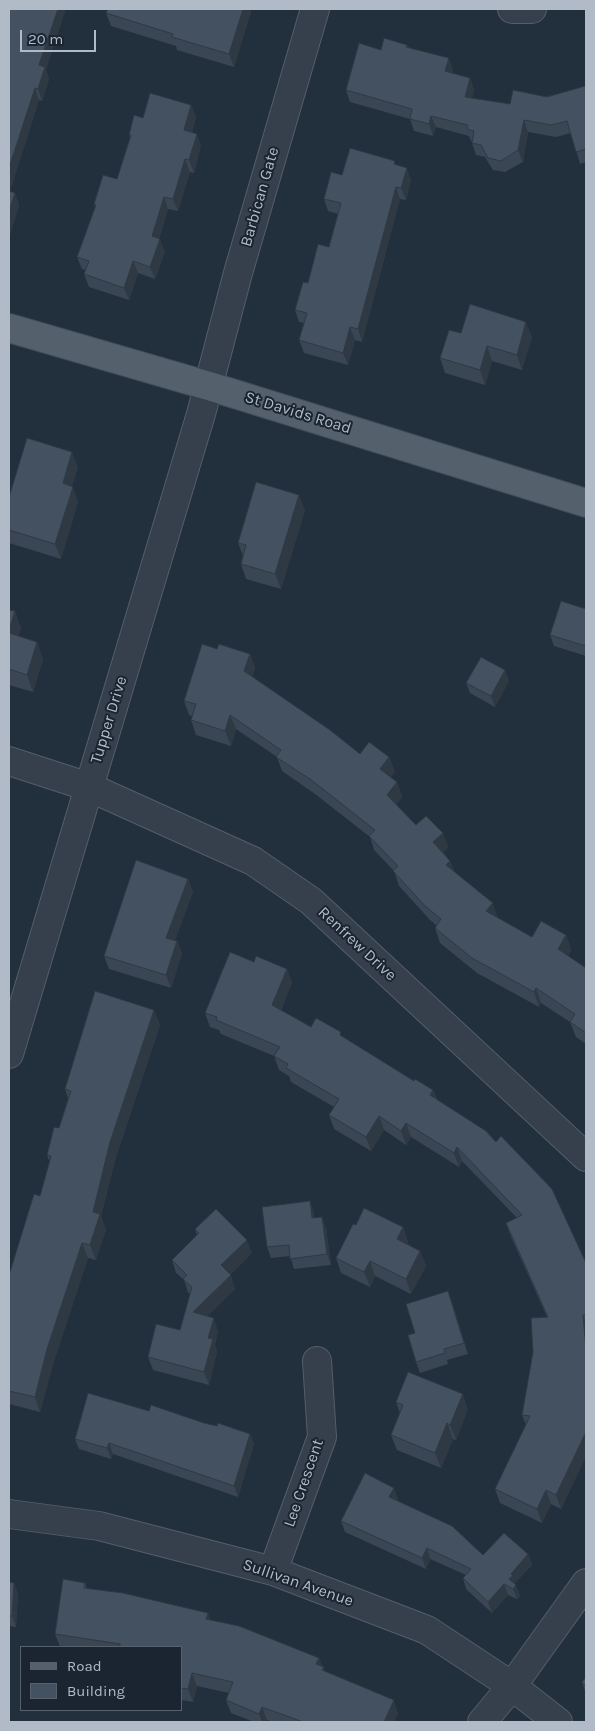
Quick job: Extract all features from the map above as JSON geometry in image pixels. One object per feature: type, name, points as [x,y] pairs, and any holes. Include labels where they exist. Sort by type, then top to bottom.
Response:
[{"type":"main road","name":"St Davids Road","points":[[9,328],[209,386],[586,502]]},
{"type":"street","name":"Barbican Gate","points":[[209,386],[238,273],[315,9]]},
{"type":"street","points":[[512,9],[532,9]]},
{"type":"street","name":"Tupper Drive","points":[[9,1054],[209,386]]},
{"type":"street","name":"Renfrew Drive","points":[[9,761],[89,787],[254,861],[311,901],[586,1158]]},
{"type":"street","name":"Lee Crescent","points":[[273,1572],[322,1437],[317,1361]]},
{"type":"street","name":"Sullivan Avenue","points":[[9,1514],[100,1526],[273,1572],[427,1630],[512,1686],[558,1722]]},
{"type":"street","points":[[482,1722],[512,1686],[586,1583]]},
{"type":"building","points":[[9,9],[58,9],[39,65],[45,67],[38,89],[35,88],[9,168]]},
{"type":"building","points":[[108,9],[243,9],[229,54],[172,37],[173,34],[106,13]]},
{"type":"building","points":[[384,38],[407,45],[406,47],[449,58],[445,71],[470,78],[465,97],[510,104],[513,90],[547,97],[585,86],[586,149],[576,152],[567,121],[551,125],[524,120],[518,150],[501,161],[488,158],[481,145],[472,143],[474,131],[467,129],[468,125],[431,116],[429,124],[410,119],[412,109],[346,90],[359,43],[381,50]]},
{"type":"building","points":[[150,93],[191,105],[184,130],[197,134],[189,160],[185,159],[173,199],[164,197],[152,236],[160,239],[150,267],[133,261],[124,288],[84,274],[89,261],[77,257],[96,205],[94,204],[103,175],[117,179],[131,135],[129,135],[134,115],[143,118]]},
{"type":"building","points":[[350,148],[395,161],[394,164],[407,168],[401,188],[396,187],[358,329],[350,327],[343,353],[299,340],[307,313],[295,310],[303,282],[308,283],[318,244],[329,247],[341,203],[324,199],[331,172],[342,175]]},
{"type":"building","points":[[9,191],[15,193],[9,211]]},
{"type":"building","points":[[470,304],[526,322],[517,355],[487,346],[480,370],[440,358],[449,330],[461,333]]},
{"type":"building","points":[[27,438],[72,452],[63,483],[73,487],[55,544],[9,530],[9,497]]},
{"type":"building","points":[[256,482],[299,495],[275,574],[241,564],[246,545],[238,543]]},
{"type":"building","points":[[561,601],[586,609],[586,646],[550,635]]},
{"type":"building","points":[[9,610],[15,611],[9,630]]},
{"type":"building","points":[[9,633],[37,642],[27,675],[9,669]]},
{"type":"building","points":[[202,644],[217,649],[219,644],[250,654],[244,671],[330,730],[360,754],[369,742],[389,757],[380,769],[397,782],[387,795],[416,825],[426,816],[443,833],[433,842],[450,861],[446,865],[493,903],[486,911],[532,937],[541,921],[566,935],[558,949],[586,968],[586,1033],[570,1022],[575,1014],[536,988],[534,992],[472,958],[435,928],[441,919],[425,906],[393,871],[398,866],[369,836],[375,830],[310,779],[276,757],[281,750],[230,715],[225,731],[191,720],[196,704],[184,701]]},
{"type":"building","points":[[481,657],[505,670],[491,696],[466,683]]},
{"type":"building","points":[[136,860],[188,879],[166,938],[177,941],[166,975],[104,956]]},
{"type":"building","points":[[230,952],[254,962],[256,956],[287,969],[272,1005],[311,1027],[316,1018],[341,1032],[340,1035],[414,1081],[415,1079],[433,1090],[430,1095],[486,1131],[496,1142],[501,1136],[552,1189],[586,1263],[586,1315],[583,1315],[586,1349],[586,1432],[556,1495],[546,1490],[537,1509],[495,1489],[530,1416],[522,1415],[533,1352],[531,1318],[548,1317],[506,1223],[522,1215],[457,1147],[454,1153],[406,1123],[401,1131],[379,1116],[366,1137],[329,1115],[339,1099],[286,1068],[288,1064],[274,1056],[280,1047],[216,1020],[217,1017],[205,1013]]},
{"type":"building","points":[[95,991],[154,1010],[110,1142],[93,1212],[100,1214],[90,1245],[82,1243],[47,1349],[35,1397],[9,1391],[9,1275],[34,1194],[40,1196],[51,1156],[47,1155],[54,1127],[59,1128],[71,1091],[65,1089]]},
{"type":"building","points":[[310,1201],[312,1218],[322,1217],[327,1254],[290,1259],[289,1245],[267,1247],[262,1207]]},
{"type":"building","points":[[364,1208],[403,1227],[397,1239],[420,1251],[406,1279],[370,1261],[364,1272],[336,1258],[353,1224],[356,1225]]},
{"type":"building","points":[[216,1209],[247,1240],[221,1265],[231,1275],[193,1312],[214,1318],[208,1338],[213,1339],[204,1372],[148,1357],[156,1324],[180,1330],[192,1287],[183,1279],[187,1275],[172,1260],[199,1233],[195,1229]]},
{"type":"building","points":[[448,1291],[464,1343],[444,1349],[445,1353],[416,1362],[408,1335],[415,1333],[406,1304]]},
{"type":"building","points":[[408,1372],[463,1394],[450,1425],[447,1423],[435,1453],[391,1435],[403,1405],[396,1402]]},
{"type":"building","points":[[88,1393],[149,1411],[151,1405],[204,1423],[217,1426],[218,1423],[250,1434],[234,1486],[109,1443],[107,1448],[75,1439]]},
{"type":"building","points":[[365,1473],[394,1488],[389,1497],[452,1526],[483,1555],[504,1533],[528,1554],[511,1574],[513,1576],[509,1579],[516,1585],[513,1589],[504,1584],[488,1602],[463,1578],[471,1569],[427,1548],[422,1558],[341,1521]]},
{"type":"building","points":[[63,1579],[85,1583],[84,1588],[123,1593],[208,1613],[206,1619],[239,1626],[319,1658],[316,1664],[324,1667],[322,1670],[394,1700],[384,1722],[303,1722],[262,1707],[259,1714],[226,1700],[233,1682],[192,1673],[188,1689],[182,1688],[182,1646],[120,1646],[120,1644],[55,1634]]},
{"type":"building","points":[[9,1582],[14,1583],[12,1616],[9,1616]]},
{"type":"building","points":[[586,1677],[586,1686],[582,1682]]}]
